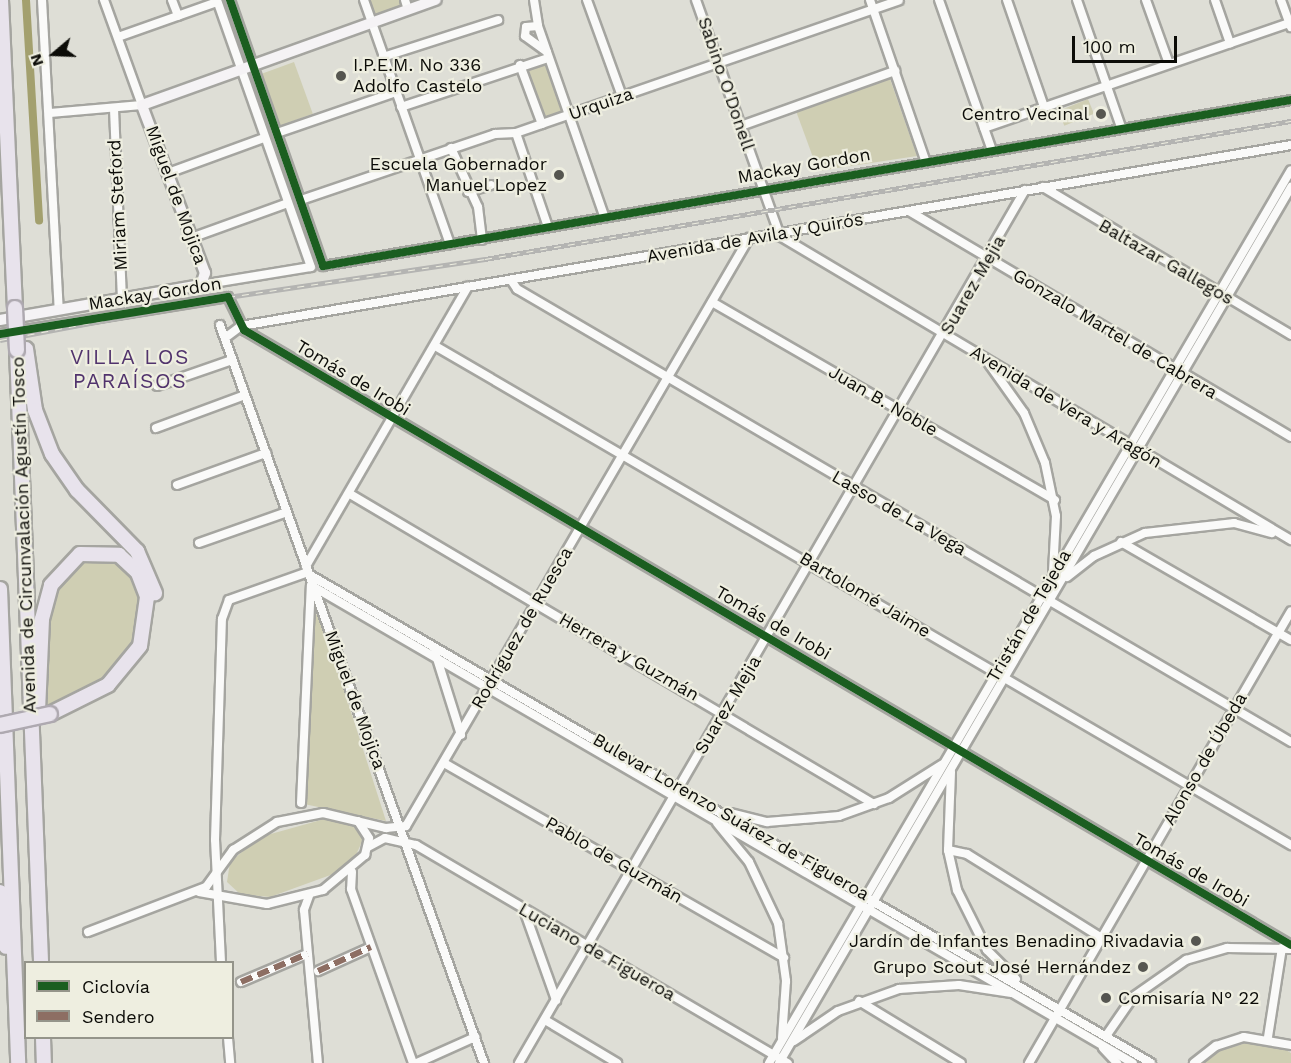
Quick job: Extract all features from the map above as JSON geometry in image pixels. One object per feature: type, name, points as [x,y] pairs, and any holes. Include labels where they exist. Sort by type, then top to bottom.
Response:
[{"type":"highway","name":"Avenida de Circunvalación Agustín Tosco","points":[[1,0],[9,183],[21,350],[32,764],[41,961]]},
{"type":"highway","points":[[0,734],[94,705],[134,673],[153,639],[157,607],[142,558],[77,489],[46,443],[21,350]]},
{"type":"highway","points":[[0,725],[50,719],[108,685],[140,646],[147,597],[138,573],[120,555],[80,554],[61,570],[48,593],[32,764]]},
{"type":"highway","name":"Avenida de Circunvalación Agustín Tosco","points":[[0,589],[16,1063]]},
{"type":"highway","points":[[0,892],[16,1063]]},
{"type":"highway","points":[[43,1039],[44,1063]]},
{"type":"main road","points":[[142,105],[371,23],[407,5],[436,0]]},
{"type":"main road","name":"Miguel de Mojica","points":[[142,105],[205,273],[205,285]]},
{"type":"main road","name":"Mackay Gordon","points":[[0,321],[205,285]]},
{"type":"street","points":[[42,0],[50,113],[59,310]]},
{"type":"street","points":[[50,113],[114,110],[142,105],[104,0]]},
{"type":"street","points":[[172,0],[178,16]]},
{"type":"street","points":[[230,0],[301,200]]},
{"type":"street","points":[[363,0],[450,244]]},
{"type":"street","points":[[534,0],[538,26],[547,55],[605,218]]},
{"type":"street","points":[[587,0],[622,96]]},
{"type":"street","name":"Sabino O'Donell","points":[[696,0],[780,236]]},
{"type":"street","points":[[870,0],[925,160]]},
{"type":"street","name":"Urquiza","points":[[301,200],[495,134],[516,133],[899,0]]},
{"type":"street","points":[[939,0],[991,148]]},
{"type":"street","points":[[1007,0],[1044,107]]},
{"type":"street","points":[[1077,0],[1121,127]]},
{"type":"street","points":[[1146,0],[1169,64]]},
{"type":"street","points":[[1215,0],[1230,43]]},
{"type":"street","points":[[984,128],[1290,24],[1281,0]]},
{"type":"street","points":[[118,37],[217,1],[288,203],[191,238]]},
{"type":"street","points":[[383,57],[498,20]]},
{"type":"street","points":[[538,26],[526,27],[525,36],[547,55]]},
{"type":"street","points":[[401,107],[547,55]]},
{"type":"street","points":[[520,66],[542,124]]},
{"type":"street","points":[[741,126],[895,71]]},
{"type":"street","points":[[277,133],[396,92]]},
{"type":"street","name":"Mackay Gordon","points":[[301,200],[323,266],[482,240],[991,148],[1291,100]]},
{"type":"street","name":"Miriam Steford","points":[[114,110],[123,300]]},
{"type":"street","points":[[516,133],[548,227]]},
{"type":"street","points":[[168,173],[264,138]]},
{"type":"street","name":"Avenida de Avila y Quirós","points":[[225,338],[241,326],[749,238],[780,236],[1025,190],[1291,145]]},
{"type":"street","points":[[451,148],[468,192],[480,213],[482,240]]},
{"type":"street","name":"Tristán de Tejeda","points":[[786,1043],[870,909],[1004,677],[1063,580],[1134,448],[1291,170]]},
{"type":"street","points":[[468,192],[491,185]]},
{"type":"street","name":"Baltazar Gallegos","points":[[1043,187],[1291,335]]},
{"type":"street","name":"Tristán de Tejeda","points":[[1222,294],[1291,187]]},
{"type":"street","name":"Suarez Mejia","points":[[519,1063],[988,259],[1025,190]]},
{"type":"street","name":"Mackay Gordon","points":[[205,285],[310,267],[288,203]]},
{"type":"street","name":"Gonzalo Martel de Cabrera","points":[[909,211],[1291,437]]},
{"type":"street","name":"Avenida de Vera y Aragón","points":[[780,236],[1288,538]]},
{"type":"street","name":"Rodríguez de Ruesca","points":[[401,828],[461,735],[749,238]]},
{"type":"street","name":"Lasso de La Vega","points":[[511,280],[517,289],[1291,742]]},
{"type":"street","points":[[205,285],[213,297]]},
{"type":"street","points":[[290,819],[301,803],[310,577],[350,494],[437,347],[468,287]]},
{"type":"street","points":[[0,334],[213,297],[228,297],[241,326]]},
{"type":"street","name":"Juan B. Noble","points":[[712,302],[1054,500]]},
{"type":"street","name":"Miguel de Mojica","points":[[220,325],[484,1063]]},
{"type":"street","name":"Tomás de Irobi","points":[[241,326],[394,420],[954,746],[1291,947]]},
{"type":"street","name":"Bartolomé Jaime","points":[[437,347],[624,453],[1188,787],[1291,845]]},
{"type":"street","points":[[984,358],[1024,413],[1054,500],[1053,576]]},
{"type":"street","points":[[157,386],[232,360]]},
{"type":"street","points":[[156,428],[245,395]]},
{"type":"street","name":"Tristán de Tejeda","points":[[769,1063],[781,1060],[786,1043],[861,904],[1041,596],[1134,448]]},
{"type":"street","points":[[177,485],[266,453]]},
{"type":"street","name":"Herrera y Guzmán","points":[[350,494],[723,712],[874,804]]},
{"type":"street","points":[[199,543],[287,512]]},
{"type":"street","points":[[1063,580],[1121,542],[1216,523],[1288,538]]},
{"type":"street","points":[[1121,542],[1291,640]]},
{"type":"street","points":[[221,961],[215,840],[224,609],[233,598],[310,577]]},
{"type":"street","name":"Bulevar Lorenzo Suárez de Figueroa","points":[[310,577],[493,678],[676,791],[710,816],[1094,1039],[1125,1061],[1133,1063]]},
{"type":"street","name":"Bulevar Lorenzo Suárez de Figueroa","points":[[310,577],[433,655],[676,791],[717,809],[1151,1063]]},
{"type":"street","name":"Alonso de Úbeda","points":[[1029,1063],[1291,611]]},
{"type":"street","points":[[438,646],[433,655],[461,735]]},
{"type":"street","points":[[717,809],[754,820],[789,822],[874,804],[944,762]]},
{"type":"street","name":"Pablo de Guzmán","points":[[444,763],[784,958]]},
{"type":"street","points":[[951,769],[948,850],[957,890],[977,935],[1028,990]]},
{"type":"street","points":[[301,803],[313,814]]},
{"type":"street","points":[[88,932],[194,893],[217,873],[233,850],[290,819],[313,814],[401,828]]},
{"type":"street","points":[[710,816],[759,878],[784,958],[786,1043],[859,1001],[924,985],[1017,995]]},
{"type":"street","points":[[357,820],[367,833],[368,847]]},
{"type":"street","points":[[194,893],[232,900],[290,901],[332,885],[353,869],[368,847],[385,838],[406,842]]},
{"type":"street","points":[[215,840],[223,850],[233,850]]},
{"type":"street","name":"Luciano de Figueroa","points":[[406,842],[781,1060]]},
{"type":"street","points":[[948,850],[967,854],[1102,938]]},
{"type":"street","points":[[353,869],[351,889],[415,1063],[475,1037]]},
{"type":"street","points":[[332,885],[344,883],[351,889]]},
{"type":"street","points":[[310,895],[304,910],[318,1063]]},
{"type":"street","points":[[217,912],[232,900]]},
{"type":"street","points":[[290,901],[304,910]]},
{"type":"street","points":[[524,910],[556,1000]]},
{"type":"street","points":[[318,971],[371,947]]},
{"type":"street","points":[[1106,1036],[1133,997],[1186,960],[1227,948],[1291,947]]},
{"type":"street","points":[[1268,1037],[1282,948]]},
{"type":"street","points":[[240,982],[307,954]]},
{"type":"street","points":[[859,1001],[961,1063]]},
{"type":"street","points":[[545,1020],[617,1063]]},
{"type":"street","points":[[1194,1063],[1224,1043],[1268,1037],[1291,1045]]},
{"type":"street","points":[[228,1039],[230,1063]]},
{"type":"street","points":[[1094,1039],[1117,1063]]},
{"type":"green space","points":[[369,0],[401,0],[403,5],[375,15]]},
{"type":"green space","points":[[294,62],[313,114],[280,126],[261,74]]},
{"type":"green space","points":[[546,62],[564,110],[544,121],[525,67]]},
{"type":"green space","points":[[890,79],[917,156],[818,171],[796,111]]},
{"type":"green space","points":[[1088,99],[1094,114],[1064,126],[1058,111]]},
{"type":"green space","points":[[101,556],[126,565],[141,590],[140,635],[114,674],[47,711],[49,615],[55,591],[64,574],[86,558]]},
{"type":"green space","points":[[313,614],[320,615],[386,821],[304,804]]},
{"type":"green space","points":[[328,818],[355,824],[364,837],[356,855],[336,873],[270,897],[240,894],[227,882],[230,862],[260,837]]},
{"type":"green space","points":[[1255,1041],[1278,1045],[1291,1053],[1291,1063],[1201,1063],[1220,1050]]},
{"type":"waterway","points":[[26,0],[39,221]]},
{"type":"railway","points":[[0,340],[228,297],[485,259],[1291,121]]},
{"type":"marked path","points":[[318,971],[371,947]]},
{"type":"marked path","points":[[241,982],[307,954]]},
{"type":"cycle path","points":[[230,0],[323,266],[1291,100]]},
{"type":"cycle path","points":[[0,334],[228,297],[244,330],[1291,945]]},
{"type":"place","name":"I.P.E.M. No 336 Adolfo Castelo","points":[[341,76]]},
{"type":"place","name":"Centro Vecinal","points":[[1101,114]]},
{"type":"place","name":"Escuela Gobernador Manuel Lopez","points":[[559,175]]},
{"type":"place","name":"Jardín de Infantes Benadino Rivadavia","points":[[1196,941]]},
{"type":"place","name":"Grupo Scout José Hernández","points":[[1143,967]]},
{"type":"place","name":"Comisaría N° 22","points":[[1106,998]]},
{"type":"district","name":"VILLA LOS PARAÍSOS","points":[[130,369]]}]
